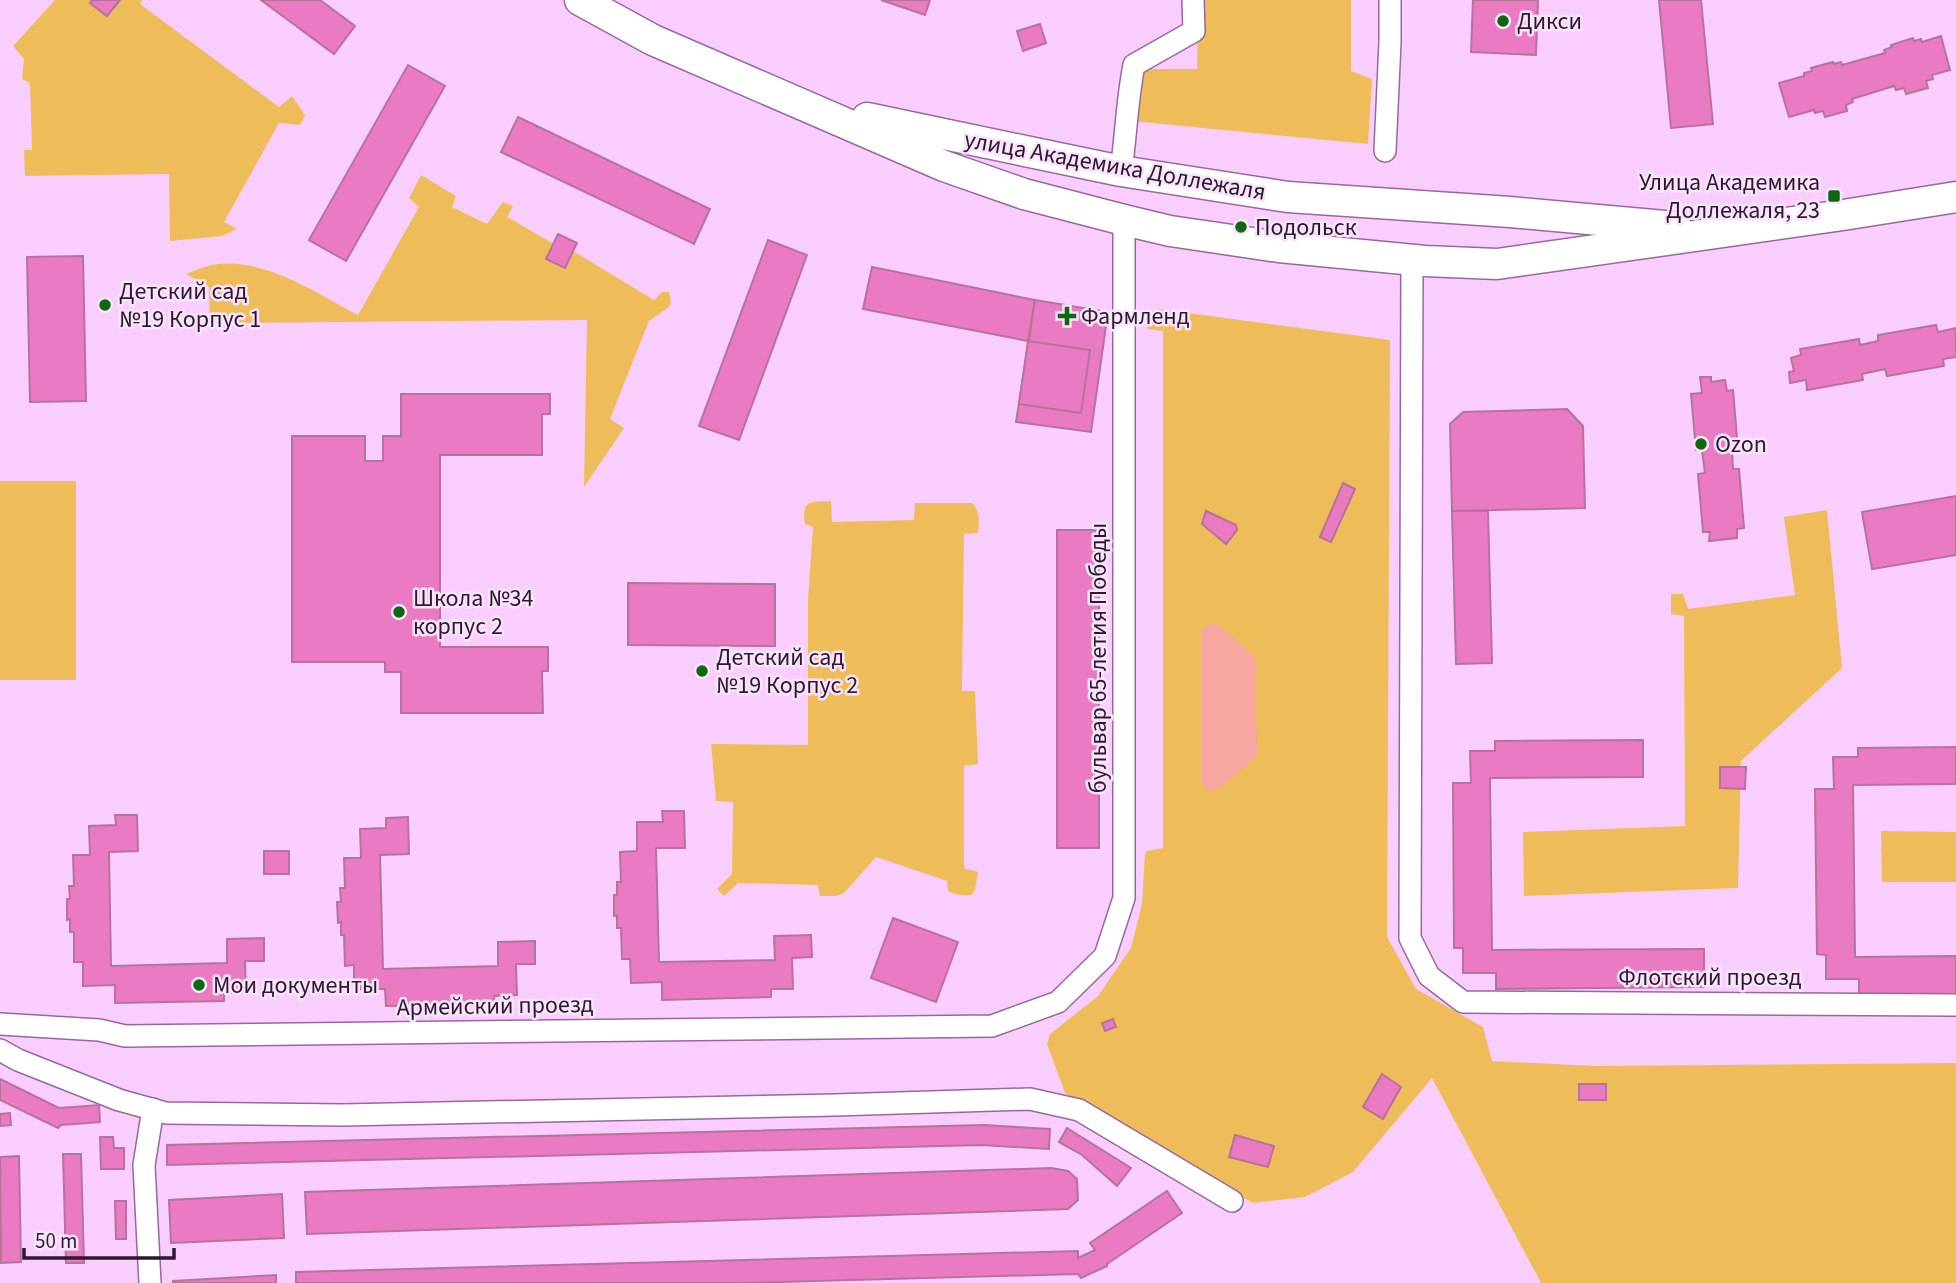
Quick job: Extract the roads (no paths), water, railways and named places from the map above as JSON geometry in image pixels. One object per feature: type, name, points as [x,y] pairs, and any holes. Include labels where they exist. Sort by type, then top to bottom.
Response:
[{"type":"main road","name":"улица Академика Доллежаля","points":[[580,0],[653,40],[944,166],[1024,194],[1124,220],[1170,231],[1279,247],[1412,260],[1497,264],[1956,197]]},
{"type":"main road","name":"улица Академика Доллежаля","points":[[798,103],[1121,171],[1288,197],[1510,212],[1729,231]]},
{"type":"main road","points":[[1024,194],[1017,171],[1022,160],[1031,152]]},
{"type":"main road","points":[[1497,264],[1510,238],[1510,212]]},
{"type":"street","points":[[1121,171],[1134,65],[1194,31],[1193,0]]},
{"type":"street","points":[[1385,151],[1390,0]]},
{"type":"street","name":"бульвар 65-летия Победы","points":[[992,1026],[1058,1002],[1105,956],[1124,898],[1124,220]]},
{"type":"street","name":"Флотский проезд","points":[[1412,260],[1410,938],[1429,976],[1463,1002],[1956,1005]]},
{"type":"street","name":"Армейский проезд","points":[[0,1024],[99,1030],[125,1037],[992,1026]]},
{"type":"street","points":[[0,1050],[18,1060],[119,1100],[166,1113],[343,1115],[821,1106],[1030,1098],[1079,1110],[1232,1201]]},
{"type":"street","points":[[150,1283],[144,1165],[153,1109]]},
{"type":"place","name":"Дикси","points":[[1503,21]]},
{"type":"place","name":"Улица Академика Доллежаля, 23","points":[[1834,196]]},
{"type":"place","name":"Подольск","points":[[1241,227]]},
{"type":"place","name":"Детский сад №19 Корпус 1","points":[[105,305]]},
{"type":"place","name":"Фармленд","points":[[1067,316]]},
{"type":"place","name":"Ozon","points":[[1701,444]]},
{"type":"place","name":"Школа №34 корпус 2","points":[[399,612]]},
{"type":"place","name":"Детский сад №19 Корпус 2","points":[[702,671]]},
{"type":"place","name":"Мои документы","points":[[199,985]]}]
